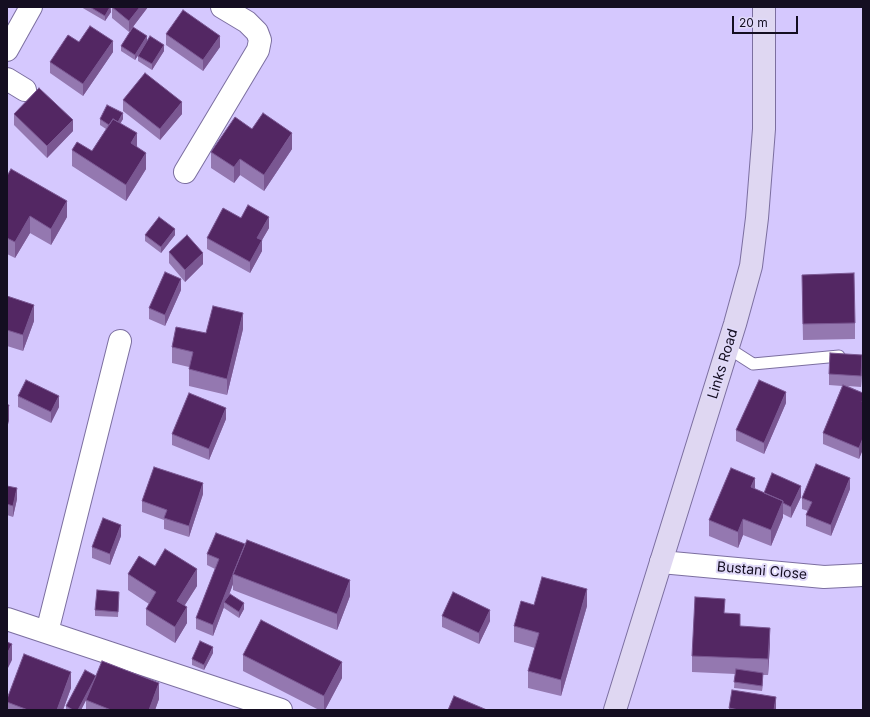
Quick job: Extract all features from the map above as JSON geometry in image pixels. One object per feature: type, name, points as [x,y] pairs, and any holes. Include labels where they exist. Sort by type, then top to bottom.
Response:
[{"type":"main road","name":"Links Road","points":[[614,710],[728,348],[750,266],[757,218],[764,129],[764,7]]},
{"type":"street","points":[[7,50],[31,7]]},
{"type":"street","points":[[184,172],[258,50],[260,40],[257,32],[247,22],[222,7]]},
{"type":"street","points":[[7,79],[25,90]]},
{"type":"street","points":[[47,632],[120,341]]},
{"type":"street","name":"Bustani Close","points":[[661,562],[824,577],[863,575]]},
{"type":"street","points":[[7,619],[281,710]]},
{"type":"lane","points":[[728,348],[753,364],[839,356]]},
{"type":"building","points":[[90,7],[110,7],[105,16]]},
{"type":"building","points":[[112,7],[140,7],[129,21]]},
{"type":"building","points":[[183,10],[220,36],[203,60],[166,34]]},
{"type":"building","points":[[90,26],[113,41],[83,84],[50,62],[68,35],[79,42]]},
{"type":"building","points":[[133,27],[147,36],[135,55],[121,46]]},
{"type":"building","points":[[150,36],[164,45],[152,64],[138,56]]},
{"type":"building","points":[[145,73],[182,102],[160,129],[123,100]]},
{"type":"building","points":[[39,88],[73,120],[47,146],[14,114]]},
{"type":"building","points":[[107,105],[123,113],[118,122],[113,119],[109,125],[100,119]]},
{"type":"building","points":[[263,113],[292,133],[264,175],[240,159],[234,167],[211,152],[235,117],[252,129]]},
{"type":"building","points":[[113,119],[137,133],[131,143],[146,153],[126,185],[72,150],[77,142],[92,151]]},
{"type":"building","points":[[11,169],[67,201],[51,229],[30,216],[15,242],[7,238],[7,176]]},
{"type":"building","points":[[248,205],[269,217],[257,238],[262,240],[250,262],[207,238],[223,208],[241,218]]},
{"type":"building","points":[[159,217],[175,229],[161,247],[145,235]]},
{"type":"building","points":[[187,235],[203,253],[185,270],[169,252]]},
{"type":"building","points":[[165,272],[181,279],[165,315],[149,308]]},
{"type":"building","points":[[854,273],[855,323],[803,324],[802,275]]},
{"type":"building","points":[[7,296],[34,305],[23,335],[7,330]]},
{"type":"building","points":[[213,306],[243,313],[227,379],[189,369],[193,352],[172,347],[176,327],[206,333]]},
{"type":"building","points":[[830,353],[862,355],[861,376],[829,374]]},
{"type":"building","points":[[26,380],[59,396],[51,412],[18,396]]},
{"type":"building","points":[[759,380],[786,392],[764,443],[736,430]]},
{"type":"building","points":[[843,385],[863,393],[863,438],[859,448],[823,433]]},
{"type":"building","points":[[189,393],[226,408],[209,449],[172,434]]},
{"type":"building","points":[[816,464],[850,478],[831,525],[806,515],[812,502],[802,498]]},
{"type":"building","points":[[154,467],[203,483],[189,526],[164,518],[167,510],[142,501]]},
{"type":"building","points":[[731,468],[755,478],[751,487],[783,501],[771,530],[743,519],[738,532],[709,520]]},
{"type":"building","points":[[772,473],[801,486],[791,507],[783,503],[783,501],[764,493]]},
{"type":"building","points":[[7,486],[17,488],[13,506],[7,504]]},
{"type":"building","points":[[103,518],[121,525],[110,554],[92,547]]},
{"type":"building","points":[[216,533],[245,544],[213,625],[196,618],[219,559],[207,554]]},
{"type":"building","points":[[247,540],[350,580],[337,614],[233,574]]},
{"type":"building","points":[[165,549],[197,569],[177,601],[187,607],[175,627],[146,609],[156,592],[128,574],[139,556],[155,566]]},
{"type":"building","points":[[542,577],[587,589],[561,680],[528,671],[539,633],[514,626],[521,601],[534,605]]},
{"type":"building","points":[[97,590],[119,592],[118,612],[95,610]]},
{"type":"building","points":[[453,592],[490,610],[479,633],[442,616]]},
{"type":"building","points":[[230,594],[244,603],[239,612],[224,602]]},
{"type":"building","points":[[695,597],[725,599],[724,613],[740,614],[740,626],[770,628],[768,659],[692,656]]},
{"type":"building","points":[[261,620],[342,662],[324,696],[243,655]]},
{"type":"building","points":[[200,641],[213,647],[204,665],[192,659]]},
{"type":"building","points":[[7,642],[12,644],[7,654]]},
{"type":"building","points":[[24,654],[71,672],[57,710],[28,710],[7,702]]},
{"type":"building","points":[[102,661],[159,683],[149,710],[111,710],[86,700]]},
{"type":"building","points":[[736,669],[763,673],[762,686],[734,682]]},
{"type":"building","points":[[85,670],[96,676],[78,710],[73,710],[66,706]]},
{"type":"building","points":[[732,690],[776,697],[774,710],[739,710],[729,708]]},
{"type":"building","points":[[454,696],[487,710],[448,710]]}]
